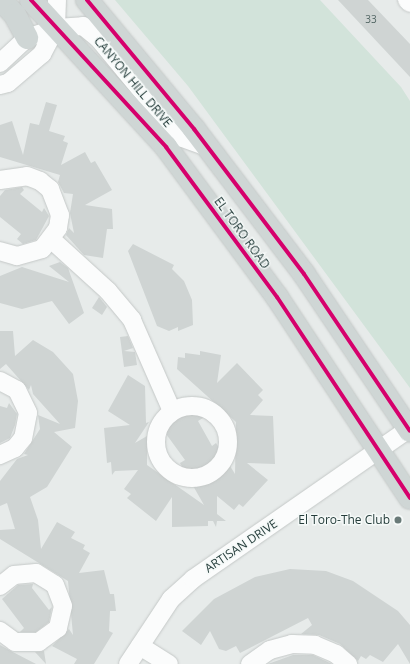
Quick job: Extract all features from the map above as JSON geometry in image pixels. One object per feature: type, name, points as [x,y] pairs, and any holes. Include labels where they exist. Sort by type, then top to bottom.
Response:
[{"type":"main road","points":[[1,0],[15,15],[27,38]]},
{"type":"main road","name":"EL TORO ROAD","points":[[31,0],[166,147],[277,297],[377,451],[410,498]]},
{"type":"main road","name":"EL TORO ROAD","points":[[87,0],[208,147],[304,274],[410,429]]},
{"type":"street","points":[[0,85],[42,54],[56,28],[57,0]]},
{"type":"street","points":[[407,0],[410,3]]},
{"type":"street","name":"CANYON HILL DRIVE","points":[[0,63],[27,38],[56,28],[75,24],[98,38],[180,137],[208,147]]},
{"type":"street","points":[[0,180],[27,176],[50,189],[60,215],[52,240],[30,255],[18,256],[0,251]]},
{"type":"street","points":[[52,240],[108,291],[132,320],[172,411]]},
{"type":"street","points":[[0,381],[17,390],[28,413],[23,438],[15,448],[0,455]]},
{"type":"street","points":[[195,405],[206,408],[224,424],[228,448],[220,464],[206,475],[182,477],[163,464],[155,442],[157,430],[172,411],[195,405]]},
{"type":"street","name":"ARTISAN DRIVE","points":[[128,664],[171,599],[193,579],[410,429]]},
{"type":"street","points":[[0,631],[15,642],[39,642],[58,628],[63,606],[61,595],[47,578],[25,572],[2,580]]},
{"type":"street","points":[[250,664],[270,650],[292,644],[315,645],[336,654],[348,664]]},
{"type":"street","points":[[140,646],[169,664]]},
{"type":"shaded area","points":[[115,0],[320,0],[401,87],[410,101],[410,388],[188,86]]},
{"type":"building","points":[[338,0],[368,0],[410,44],[410,77]]},
{"type":"building","points":[[46,102],[57,105],[49,131],[65,136],[63,141],[68,143],[61,165],[85,152],[91,163],[95,161],[112,190],[85,205],[112,209],[113,229],[107,229],[103,258],[84,255],[66,235],[69,228],[74,233],[70,213],[73,194],[64,193],[58,182],[60,175],[0,157],[0,125],[12,121],[23,155],[30,123],[39,125]]},
{"type":"building","points":[[22,187],[24,190],[20,194],[42,212],[44,208],[49,216],[36,240],[23,244],[17,239],[21,234],[0,217],[0,196],[5,190]]},
{"type":"building","points":[[133,244],[174,265],[172,269],[184,281],[192,300],[193,325],[178,331],[178,327],[169,331],[157,326],[128,251]]},
{"type":"building","points":[[60,262],[68,268],[84,313],[69,324],[52,301],[22,309],[0,303],[0,276],[22,267],[69,282],[49,266]]},
{"type":"building","points":[[99,297],[107,307],[102,315],[92,308]]},
{"type":"building","points":[[0,331],[13,331],[15,356],[33,340],[53,352],[73,374],[78,401],[75,428],[54,432],[72,447],[47,487],[30,497],[38,520],[41,549],[57,522],[75,532],[71,538],[85,545],[83,549],[90,553],[79,573],[104,570],[110,594],[114,594],[116,611],[110,611],[109,631],[113,633],[94,664],[74,664],[77,659],[52,646],[69,629],[73,635],[68,581],[0,539],[0,530],[15,529],[7,503],[0,506],[0,481],[17,459],[28,455],[24,454],[40,429],[38,415],[60,424],[33,394],[31,385],[29,390],[6,364],[0,369]]},
{"type":"building","points":[[128,336],[133,348],[124,351],[135,352],[137,365],[124,367],[120,337]]},
{"type":"building","points":[[200,351],[221,355],[217,383],[237,363],[263,390],[258,395],[263,400],[250,415],[273,416],[275,464],[247,463],[268,480],[243,507],[239,504],[234,510],[217,496],[217,514],[226,521],[217,521],[216,527],[213,521],[208,521],[208,526],[172,527],[172,497],[156,521],[127,498],[131,494],[124,489],[138,470],[115,471],[112,475],[111,462],[107,463],[104,428],[130,425],[108,411],[128,375],[145,386],[146,423],[149,422],[135,443],[147,436],[147,465],[204,505],[180,463],[185,460],[161,427],[196,407],[203,418],[198,421],[212,446],[216,443],[235,474],[236,422],[177,369],[178,357],[185,358],[185,353],[200,355]]},
{"type":"building","points":[[9,403],[17,414],[15,425],[10,438],[0,443],[0,406],[7,408]]},
{"type":"building","points":[[290,569],[326,571],[353,581],[398,611],[410,625],[410,664],[398,644],[383,662],[370,655],[366,659],[361,656],[358,661],[340,644],[319,635],[301,634],[312,625],[308,618],[240,653],[236,646],[226,651],[219,649],[210,631],[201,645],[182,631],[214,599],[255,577]]},
{"type":"building","points":[[33,584],[32,588],[49,610],[52,607],[49,622],[36,632],[20,632],[24,628],[2,599],[18,585]]},
{"type":"building","points":[[0,645],[9,650],[36,664],[0,664]]},
{"type":"building","points":[[44,651],[46,664],[35,652]]},
{"type":"building","points":[[293,655],[313,655],[332,664],[268,664]]},
{"type":"cycle path","points":[[31,0],[166,147],[277,297],[410,498]]},
{"type":"cycle path","points":[[87,0],[194,129],[304,274],[410,431]]},
{"type":"place","name":"El Toro-The Club","points":[[398,520]]}]
